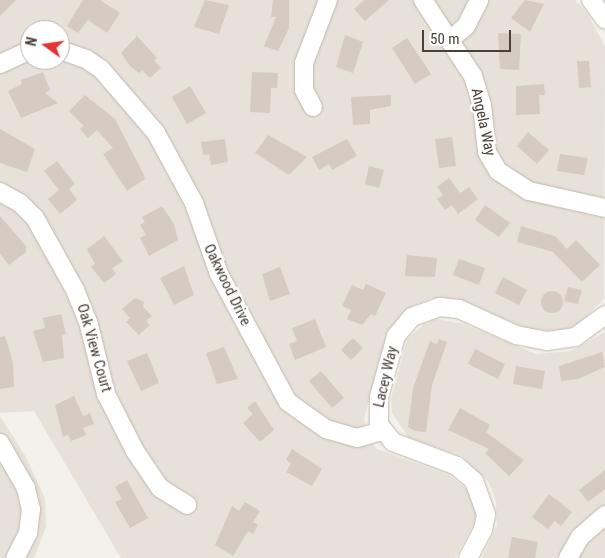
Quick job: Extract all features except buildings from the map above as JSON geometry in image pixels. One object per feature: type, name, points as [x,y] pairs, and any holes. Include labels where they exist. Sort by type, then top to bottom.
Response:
[{"type":"street","points":[[313,107],[304,90],[304,63],[328,0]]},
{"type":"street","name":"Angela Way","points":[[423,0],[450,40],[476,86],[487,152],[498,172],[528,191],[605,208]]},
{"type":"street","points":[[450,40],[466,26],[479,0]]},
{"type":"street","points":[[591,0],[605,19]]},
{"type":"street","name":"Oakwood Drive","points":[[70,53],[86,59],[101,69],[156,133],[194,203],[219,274],[288,402],[326,430],[357,438],[382,431]]},
{"type":"street","points":[[0,64],[20,55]]},
{"type":"street","name":"Oak View Court","points":[[0,192],[20,203],[35,218],[75,290],[90,326],[106,394],[135,451],[160,488],[188,505]]},
{"type":"street","name":"Lacey Way","points":[[382,431],[378,404],[393,343],[406,322],[420,312],[440,307],[460,310],[516,335],[547,341],[575,337],[605,315]]},
{"type":"street","points":[[382,431],[400,446],[457,466],[474,481],[486,514],[483,530],[468,558]]},
{"type":"street","points":[[0,443],[26,488],[31,509],[28,533],[15,558]]},
{"type":"street","points":[[568,558],[580,536],[605,516]]},
{"type":"shaded area","points":[[0,0],[575,0],[587,13],[605,46],[604,299],[579,323],[561,331],[528,329],[457,298],[431,298],[412,306],[387,331],[364,419],[366,435],[377,449],[449,475],[468,490],[475,508],[475,522],[455,558],[121,558],[34,411],[0,413]]},
{"type":"shaded area","points":[[437,319],[464,324],[536,354],[571,351],[605,332],[605,558],[482,558],[497,526],[496,501],[489,483],[462,456],[409,438],[392,413],[391,399],[407,340],[424,324]]},
{"type":"shaded area","points":[[0,416],[26,457],[45,498],[46,527],[34,558],[0,558]]}]
